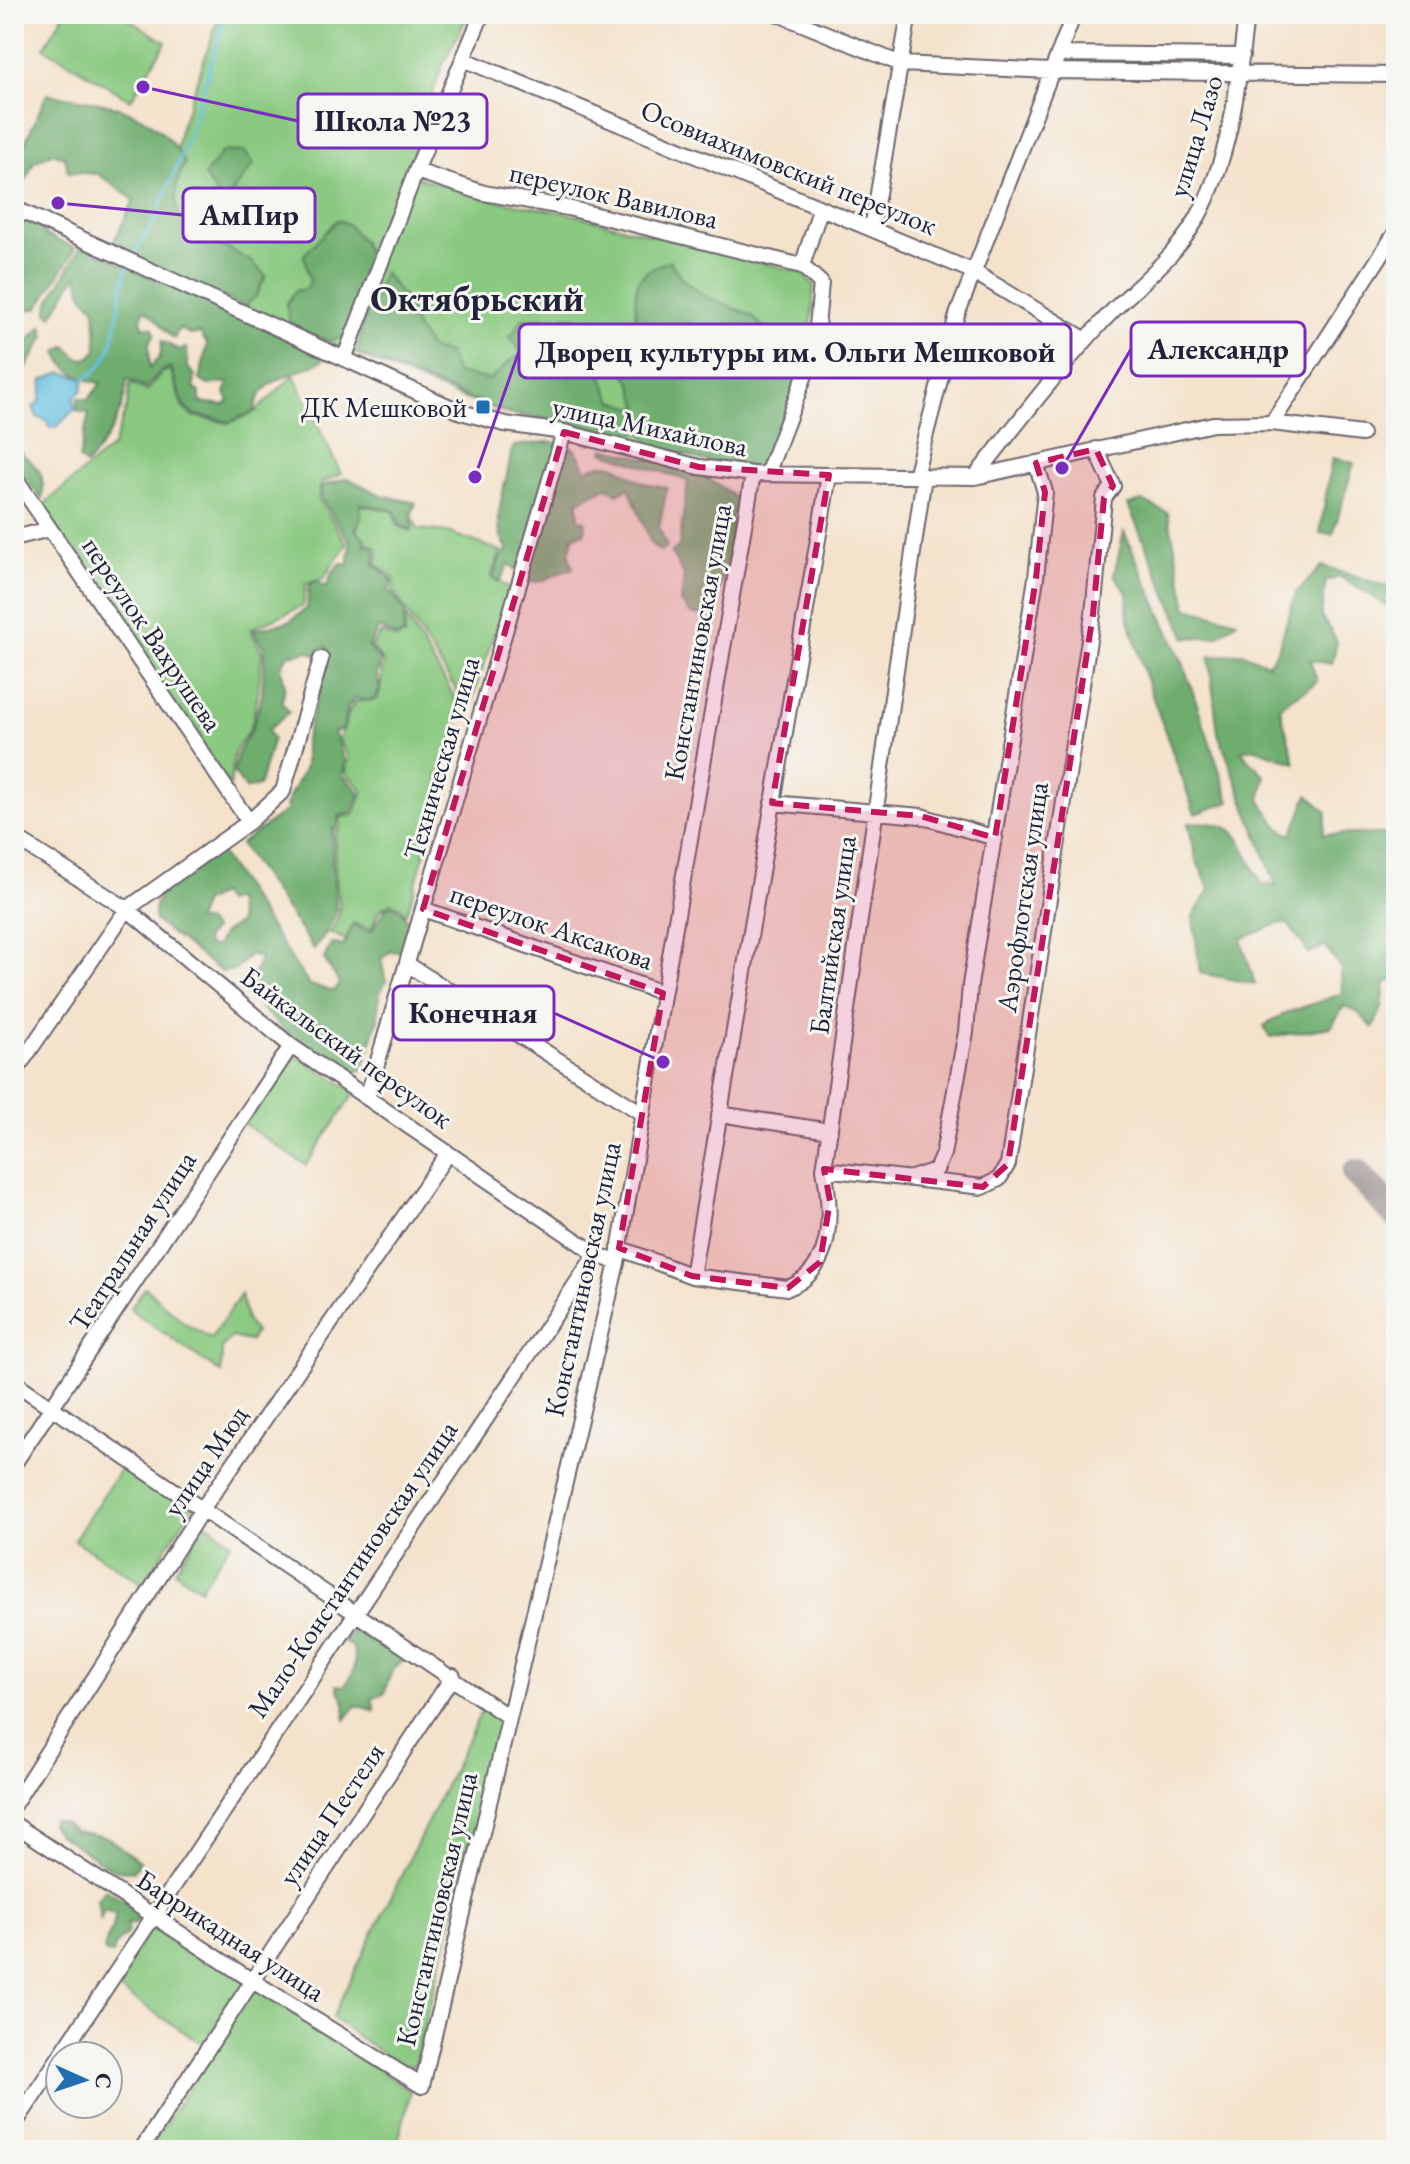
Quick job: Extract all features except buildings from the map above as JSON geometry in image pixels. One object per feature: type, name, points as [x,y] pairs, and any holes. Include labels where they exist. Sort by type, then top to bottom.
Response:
[{"type":"street","points":[[344,359],[416,171],[482,14]]},
{"type":"street","points":[[778,14],[901,64],[1051,71],[1396,75]]},
{"type":"street","points":[[872,228],[909,14]]},
{"type":"street","name":"Балтийская улица","points":[[618,1256],[692,1276],[788,1288],[803,1282],[820,1262],[830,1201],[824,1169],[920,476],[957,315],[1074,14]]},
{"type":"street","name":"улица Лазо","points":[[975,477],[1086,340],[1171,256],[1202,209],[1222,155],[1242,73],[1246,14]]},
{"type":"street","points":[[1058,54],[1242,56]]},
{"type":"street","name":"Осовиахимовский переулок","points":[[463,59],[972,271],[1086,340]]},
{"type":"street","name":"переулок Вавилова","points":[[416,171],[484,193],[568,208],[802,266]]},
{"type":"street","name":"улица Михайлова","points":[[14,208],[461,412],[505,424],[564,432],[699,467],[760,474],[975,477],[1213,424],[1272,423],[1362,434]]},
{"type":"street","points":[[802,266],[820,210]]},
{"type":"street","points":[[1272,423],[1396,232]]},
{"type":"street","name":"Константиновская улица","points":[[422,2086],[618,1256],[663,993],[760,474],[815,349],[821,283],[802,266]]},
{"type":"street","name":"Техническая улица","points":[[367,1098],[564,432]]},
{"type":"street","name":"Аэрофлотская улица","points":[[824,1169],[983,1187],[999,1179],[1008,1164],[1093,614],[1104,498],[1113,486],[1096,449]]},
{"type":"street","points":[[904,1179],[936,1170],[943,1154],[966,1032],[970,985],[1036,578],[1045,492],[1036,463]]},
{"type":"street","points":[[692,1276],[829,475]]},
{"type":"street","name":"переулок Вахрушева","points":[[14,476],[249,822]]},
{"type":"street","points":[[14,538],[50,529]]},
{"type":"street","points":[[14,1073],[127,909],[249,822],[283,791],[321,659]]},
{"type":"street","points":[[772,803],[921,816],[995,838]]},
{"type":"street","name":"Байкальский переулок","points":[[14,837],[127,909],[291,1046],[596,1254],[618,1256]]},
{"type":"street","name":"переулок Аксакова","points":[[423,909],[663,993]]},
{"type":"street","points":[[407,964],[643,1114]]},
{"type":"street","name":"Театральная улица","points":[[14,1464],[291,1046]]},
{"type":"street","points":[[719,1114],[830,1131]]},
{"type":"street","name":"улица Мюд","points":[[14,1804],[203,1508],[448,1153]]},
{"type":"street","name":"Мало-Константиновская улица","points":[[14,2125],[596,1254]]},
{"type":"street","points":[[14,1382],[453,1676],[507,1716]]},
{"type":"street","name":"улица Пестеля","points":[[141,2150],[453,1676]]},
{"type":"street","name":"Баррикадная улица","points":[[14,1824],[251,1980],[422,2086]]},
{"type":"highlighted area","points":[[564,432],[699,467],[829,475],[772,803],[921,816],[995,838],[1036,578],[1045,492],[1036,463],[1096,449],[1113,486],[1104,498],[1093,614],[1008,1164],[983,1187],[824,1169],[830,1201],[820,1262],[788,1288],[692,1276],[619,1248],[663,993],[423,909]]},
{"type":"green space","points":[[64,14],[120,14],[166,42],[131,100],[44,48]]},
{"type":"green space","points":[[220,14],[469,14],[441,68],[407,174],[487,199],[562,212],[800,272],[814,284],[810,348],[764,468],[706,461],[564,421],[509,414],[451,394],[154,269],[180,130]]},
{"type":"green space","points":[[47,94],[126,110],[159,129],[173,144],[185,163],[176,196],[183,230],[231,250],[252,262],[266,276],[256,296],[245,307],[110,249],[134,200],[98,174],[68,172],[65,157],[52,153],[34,162],[20,192],[14,190],[14,167]]},
{"type":"green space","points":[[223,151],[245,152],[254,164],[226,201],[220,199],[204,176]]},
{"type":"green space","points":[[14,214],[45,229],[45,235],[76,248],[38,308],[21,311],[14,343]]},
{"type":"green space","points":[[337,220],[351,227],[366,247],[371,271],[370,283],[351,335],[328,341],[291,326],[286,305],[295,291],[306,289],[310,282],[304,255]]},
{"type":"green space","points":[[82,245],[320,353],[323,360],[272,383],[258,399],[255,411],[230,422],[193,414],[184,406],[171,367],[160,372],[146,388],[127,379],[123,403],[114,425],[86,465],[79,459],[89,413],[77,411],[78,398],[88,400],[101,383],[75,374],[64,365],[57,352],[66,346],[79,359],[89,358],[97,350],[95,309],[83,295],[77,274],[52,316],[48,313],[49,302]],"holes":[[[144,310],[174,339],[179,328],[191,335],[200,333],[207,344],[200,380],[208,385],[229,382],[225,393],[229,401],[224,405],[200,402],[200,392],[194,388],[195,375],[188,368],[187,348],[179,350],[162,341],[160,357],[150,368],[149,343],[155,334],[152,327],[143,327],[141,319]]]},
{"type":"green space","points":[[670,261],[682,279],[704,296],[751,315],[765,329],[777,330],[800,373],[764,468],[706,461],[649,444],[641,430],[626,438],[564,421],[509,414],[358,354],[363,321],[384,273],[409,304],[415,326],[431,349],[449,353],[457,373],[490,380],[512,359],[523,355],[510,337],[523,319],[575,317],[613,401],[640,410],[632,384],[603,338],[618,321],[636,319],[639,281],[649,270]]},
{"type":"green space","points":[[42,326],[45,336],[19,380],[21,412],[14,412],[16,365],[25,347]]},
{"type":"green space","points":[[170,369],[182,407],[192,416],[229,423],[255,412],[294,375],[341,474],[321,483],[318,498],[347,544],[322,580],[306,583],[303,606],[250,629],[262,652],[258,694],[251,727],[234,753],[230,787],[41,507],[113,446],[127,406],[130,383],[147,391],[162,373]]},
{"type":"green space","points":[[547,442],[572,448],[580,456],[586,470],[613,465],[647,484],[667,488],[659,528],[667,547],[660,551],[652,545],[629,488],[617,494],[607,487],[578,501],[579,518],[586,522],[585,532],[573,537],[569,555],[573,568],[541,581],[525,583],[509,563],[500,581],[493,578],[500,558],[508,549],[499,528],[499,516],[511,453],[514,446]]},
{"type":"green space","points":[[14,444],[40,473],[42,500],[14,463]]},
{"type":"green space","points":[[604,448],[701,472],[732,495],[738,507],[732,517],[732,544],[716,602],[704,607],[704,616],[691,614],[681,602],[684,575],[671,553],[679,546],[688,481],[603,452]]},
{"type":"green space","points":[[1332,458],[1354,463],[1333,534],[1320,533]]},
{"type":"green space","points":[[347,478],[381,495],[416,503],[412,512],[412,530],[400,525],[394,510],[360,504],[361,518],[355,530],[365,539],[365,545],[375,547],[374,564],[392,580],[389,590],[405,611],[404,633],[396,637],[379,628],[368,647],[381,661],[377,675],[380,689],[375,699],[366,701],[355,698],[348,706],[343,729],[334,732],[345,761],[343,775],[360,793],[352,813],[339,816],[337,828],[333,829],[335,914],[314,949],[240,844],[286,811],[287,801],[305,767],[305,740],[327,660],[327,647],[320,649],[318,656],[309,651],[288,655],[281,667],[285,686],[282,702],[289,712],[267,731],[273,738],[259,786],[246,789],[234,773],[237,755],[252,728],[262,695],[265,650],[253,630],[290,621],[307,608],[309,584],[316,581],[326,587],[333,571],[341,563],[349,565],[350,542],[321,498],[322,486]]},
{"type":"green space","points":[[1142,501],[1168,513],[1187,608],[1237,621],[1218,636],[1186,638],[1128,505]]},
{"type":"green space","points":[[361,505],[393,511],[398,526],[412,531],[413,518],[418,529],[447,532],[501,551],[491,577],[509,588],[469,710],[393,590],[394,578],[376,564],[378,548],[367,543],[357,530]]},
{"type":"green space","points":[[1124,532],[1183,663],[1230,802],[1195,814],[1145,676],[1127,612],[1128,594],[1114,575]]},
{"type":"green space","points":[[1322,566],[1396,589],[1396,611],[1340,577],[1326,581],[1321,616],[1337,641],[1332,664],[1310,660],[1317,681],[1280,709],[1295,763],[1253,748],[1241,751],[1265,776],[1260,800],[1280,829],[1292,835],[1308,795],[1327,812],[1323,834],[1396,834],[1396,979],[1385,983],[1382,1008],[1373,1028],[1357,1011],[1344,1006],[1331,1027],[1270,1037],[1264,1026],[1272,1020],[1342,993],[1341,969],[1325,946],[1309,953],[1288,924],[1278,924],[1241,939],[1255,984],[1200,973],[1193,916],[1210,890],[1196,859],[1188,823],[1220,825],[1230,830],[1243,846],[1262,884],[1276,885],[1218,733],[1209,657],[1243,653],[1268,664],[1278,649],[1296,593]]},
{"type":"green space","points":[[405,615],[461,708],[449,753],[438,775],[439,802],[405,915],[401,907],[391,903],[380,909],[371,929],[353,923],[346,940],[330,933],[339,910],[336,831],[340,830],[341,817],[354,815],[363,791],[346,773],[348,756],[338,739],[355,702],[377,700],[384,662],[371,647],[381,633],[396,639],[405,635]]},
{"type":"green space","points":[[220,852],[309,985],[334,991],[340,984],[324,959],[331,943],[343,946],[353,925],[371,932],[386,907],[396,905],[411,925],[405,951],[390,952],[381,959],[386,982],[379,994],[378,1019],[363,1069],[353,1073],[303,1048],[247,995],[260,958],[250,954],[235,970],[221,972],[155,921],[154,909],[165,889]],"holes":[[[220,894],[225,902],[236,899],[239,923],[223,933],[216,947],[207,946],[205,938],[214,930],[206,922],[197,921],[204,902]]]},
{"type":"green space","points":[[300,1058],[355,1092],[306,1165],[244,1124],[288,1059]]},
{"type":"green space","points":[[145,1287],[183,1322],[211,1338],[241,1294],[246,1320],[255,1332],[250,1341],[231,1337],[222,1348],[221,1373],[130,1309]]},
{"type":"green space","points":[[125,1462],[193,1506],[143,1584],[74,1540]]},
{"type":"green space","points":[[206,1523],[231,1542],[200,1589],[175,1571]]},
{"type":"green space","points":[[361,1621],[414,1657],[397,1665],[384,1694],[372,1698],[375,1711],[357,1705],[345,1720],[345,1704],[337,1685],[344,1686],[351,1677],[355,1659],[353,1647],[343,1642]]},
{"type":"green space","points":[[483,1708],[503,1719],[414,2066],[397,2064],[332,2018]]},
{"type":"green space","points":[[52,1820],[63,1822],[74,1831],[107,1837],[140,1862],[133,1871],[114,1870],[57,1833]]},
{"type":"green space","points":[[106,1889],[145,1913],[134,1924],[128,1922],[127,1934],[115,1945],[113,1954],[104,1953],[115,1914],[104,1910],[100,1920],[97,1899]]},
{"type":"green space","points":[[155,1921],[411,2091],[396,2150],[221,2150],[212,2145],[208,2150],[148,2150],[213,2051],[114,1986]]},
{"type":"water","points":[[62,372],[84,379],[82,390],[74,398],[75,409],[56,428],[50,428],[47,421],[37,417],[33,407],[40,401],[43,380]]},
{"type":"waterway","points":[[132,259],[156,217],[188,139],[226,14]]},
{"type":"waterway","points":[[84,379],[97,370],[112,344],[129,265]]},
{"type":"taxiway","points":[[1356,1173],[1396,1215]]},
{"type":"place","name":"Школа №23","points":[[143,87]]},
{"type":"place","name":"АмПир","points":[[58,203]]},
{"type":"place","name":"ДК Мешковой","points":[[483,407]]},
{"type":"place","name":"Александр","points":[[1062,468]]},
{"type":"place","name":"Дворец культуры им. Ольги Мешковой","points":[[475,477]]},
{"type":"place","name":"Конечная","points":[[663,1062]]},
{"type":"district","name":"Октябрьский","points":[[477,298]]}]
